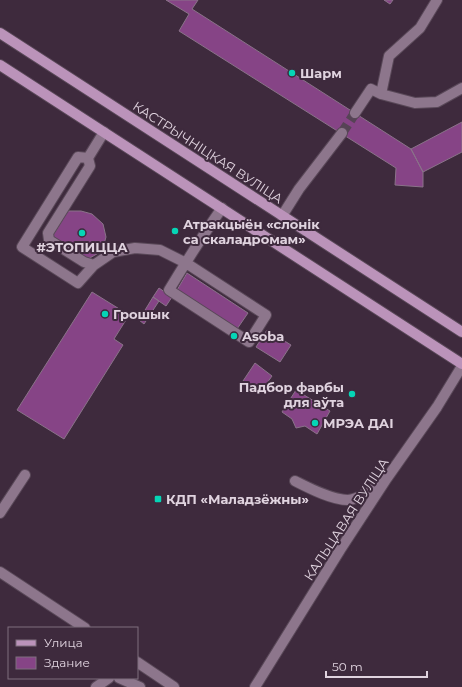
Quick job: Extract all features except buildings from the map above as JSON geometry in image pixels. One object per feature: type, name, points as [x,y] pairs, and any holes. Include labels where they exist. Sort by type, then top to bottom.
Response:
[{"type":"main road","name":"КАСТРЫЧНІЦКАЯ ВУЛІЦА","points":[[0,33],[462,332]]},
{"type":"main road","points":[[0,65],[462,365]]},
{"type":"street","points":[[381,94],[389,56],[420,28],[437,0]]},
{"type":"street","points":[[355,113],[371,88],[381,94],[415,103],[437,102],[462,88]]},
{"type":"street","points":[[94,265],[84,262],[49,240],[48,233],[90,166],[88,158],[104,132]]},
{"type":"street","points":[[282,216],[299,189],[342,133]]},
{"type":"street","points":[[88,158],[78,157],[22,248],[78,283],[94,265],[113,252],[135,248],[160,250],[186,263],[266,315],[249,342],[169,290],[186,263],[222,208]]},
{"type":"street","name":"КАЛЬЦАВАЯ ВУЛІЦА","points":[[255,687],[336,548],[437,407],[462,365]]},
{"type":"street","points":[[0,513],[25,475]]},
{"type":"street","points":[[295,481],[327,496],[348,500],[368,493],[387,478]]},
{"type":"street","points":[[0,572],[83,627]]},
{"type":"street","points":[[138,663],[174,687]]},
{"type":"street","points":[[96,687],[108,679]]},
{"type":"street","points":[[121,679],[140,687]]},
{"type":"tunnel","points":[[342,133],[355,113]]},
{"type":"place","name":"Шарм","points":[[292,73]]},
{"type":"place","name":"Атракцыён «слонік са скаладромам»","points":[[175,231]]},
{"type":"place","name":"#ЭТОПИЦЦА","points":[[82,233]]},
{"type":"place","name":"Грошык","points":[[105,314]]},
{"type":"place","name":"Asoba","points":[[234,336]]},
{"type":"place","name":"Падбор фарбы для аўта","points":[[352,394]]},
{"type":"place","name":"МРЭА ДАІ","points":[[315,423]]},
{"type":"place","name":"КДП «Маладзёжны»","points":[[158,499]]}]
